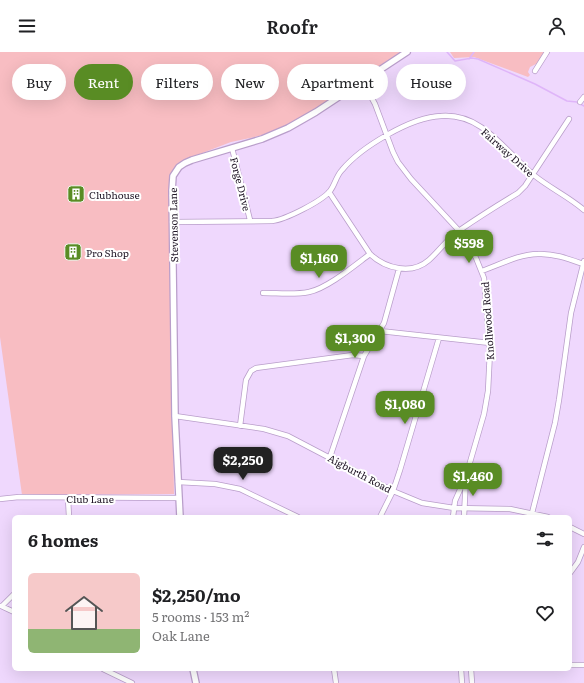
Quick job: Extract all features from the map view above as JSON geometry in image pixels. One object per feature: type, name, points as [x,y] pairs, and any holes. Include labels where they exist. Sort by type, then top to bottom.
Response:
[{"type":"street","name":"Stevenson Lane","points":[[388,65],[407,52]]},
{"type":"street","points":[[535,71],[548,52]]},
{"type":"street","points":[[580,102],[584,97]]},
{"type":"street","name":"Stevenson Lane","points":[[180,515],[175,416],[172,222],[172,183],[176,172],[179,168],[192,160],[271,136],[288,128],[333,100]]},
{"type":"street","name":"Knollwood Road","points":[[373,100],[395,156],[405,172],[459,230],[482,271],[485,284],[490,343],[490,367],[486,403],[466,476],[460,488],[453,515]]},
{"type":"street","name":"Fairway Drive","points":[[172,222],[285,219],[329,192],[342,169],[361,152],[387,135],[419,120],[431,117],[449,116],[460,118],[482,128],[533,174],[584,210]]},
{"type":"street","points":[[329,192],[370,254],[385,264],[399,269],[413,268],[424,264],[459,230],[518,193],[525,186],[569,119]]},
{"type":"street","name":"Forge Drive","points":[[232,148],[250,220]]},
{"type":"street","points":[[263,293],[314,291],[334,280],[370,254]]},
{"type":"street","points":[[482,271],[523,256],[538,254],[584,262],[571,313],[555,423],[532,515]]},
{"type":"street","points":[[330,457],[364,356],[384,323],[399,269]]},
{"type":"street","points":[[380,331],[490,343]]},
{"type":"street","points":[[381,515],[393,491],[400,470],[439,338]]},
{"type":"street","points":[[240,426],[246,380],[256,368],[353,355],[364,356]]},
{"type":"street","name":"Aigburth Road","points":[[175,416],[264,429],[288,436],[393,491],[422,503],[454,508],[510,509],[532,515]]},
{"type":"street","name":"Knollwood Road","points":[[464,515],[466,476]]},
{"type":"street","points":[[178,482],[215,484],[240,488],[294,515]]},
{"type":"street","points":[[68,498],[69,515]]},
{"type":"street","name":"Club Lane","points":[[0,499],[179,498]]},
{"type":"street","points":[[572,528],[584,534]]},
{"type":"street","points":[[572,570],[578,562],[584,547]]},
{"type":"street","points":[[12,596],[1,606],[12,611]]},
{"type":"street","points":[[572,665],[584,665]]},
{"type":"street","points":[[107,671],[132,683]]},
{"type":"street","points":[[193,671],[196,683]]},
{"type":"street","points":[[334,671],[336,683]]},
{"type":"street","points":[[460,671],[462,683]]},
{"type":"street","points":[[471,671],[472,683]]},
{"type":"shaded area","points":[[0,52],[402,52],[383,64],[287,64],[287,100],[328,100],[283,128],[259,136],[231,142],[184,160],[176,166],[169,179],[174,494],[22,495],[0,337]]},
{"type":"shaded area","points":[[450,52],[545,52],[538,63],[530,67],[528,72],[530,75],[528,77],[474,57],[454,58]]},
{"type":"waterway","points":[[447,52],[455,61],[472,58],[478,59],[535,84],[567,101],[577,102],[584,106]]},
{"type":"waterway","points":[[469,59],[474,52]]},
{"type":"place","name":"Clubhouse","points":[[76,194]]},
{"type":"place","name":"Pro Shop","points":[[73,252]]}]
